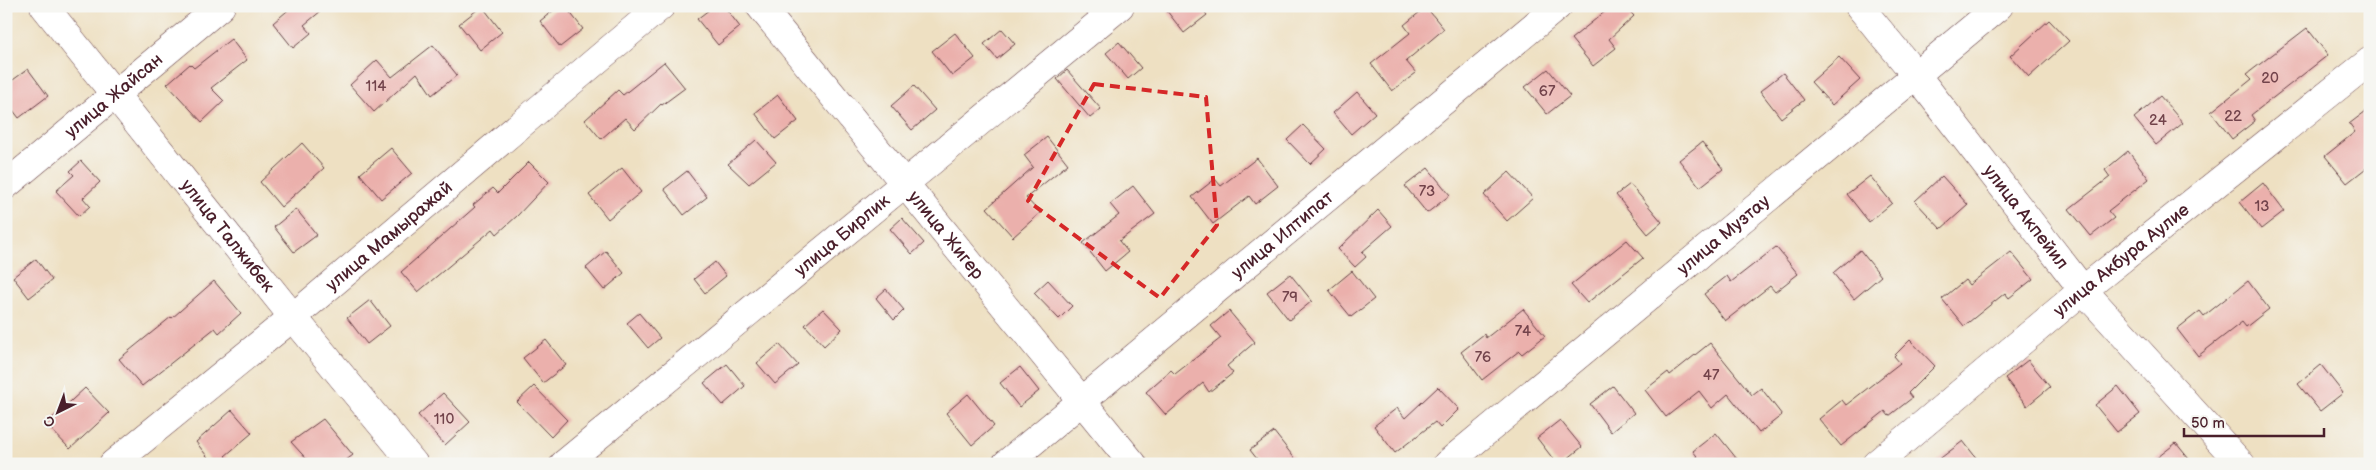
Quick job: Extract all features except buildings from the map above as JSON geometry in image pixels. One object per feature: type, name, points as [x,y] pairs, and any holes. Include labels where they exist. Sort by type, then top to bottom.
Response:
[{"type":"street","name":"улица Талжибек","points":[[44,6],[114,96],[414,464]]},
{"type":"street","name":"улица Жайсан","points":[[6,185],[221,6]]},
{"type":"street","name":"улица Мамыражай","points":[[113,464],[293,317],[661,6]]},
{"type":"street","name":"улица Жигер","points":[[760,6],[1133,464]]},
{"type":"street","name":"улица Бирлик","points":[[564,464],[1120,6]]},
{"type":"street","name":"улица Илтипат","points":[[1006,464],[1558,6]]},
{"type":"street","name":"улица Акпейил","points":[[1859,6],[1916,75],[2083,290],[2241,464]]},
{"type":"street","name":"улица Музтау","points":[[1447,464],[1999,6]]},
{"type":"street","name":"улица Акбура Аулие","points":[[1876,464],[2083,290],[2370,61]]},
{"type":"highlighted area","points":[[1094,84],[1206,97],[1217,225],[1160,298],[1028,201]]}]
